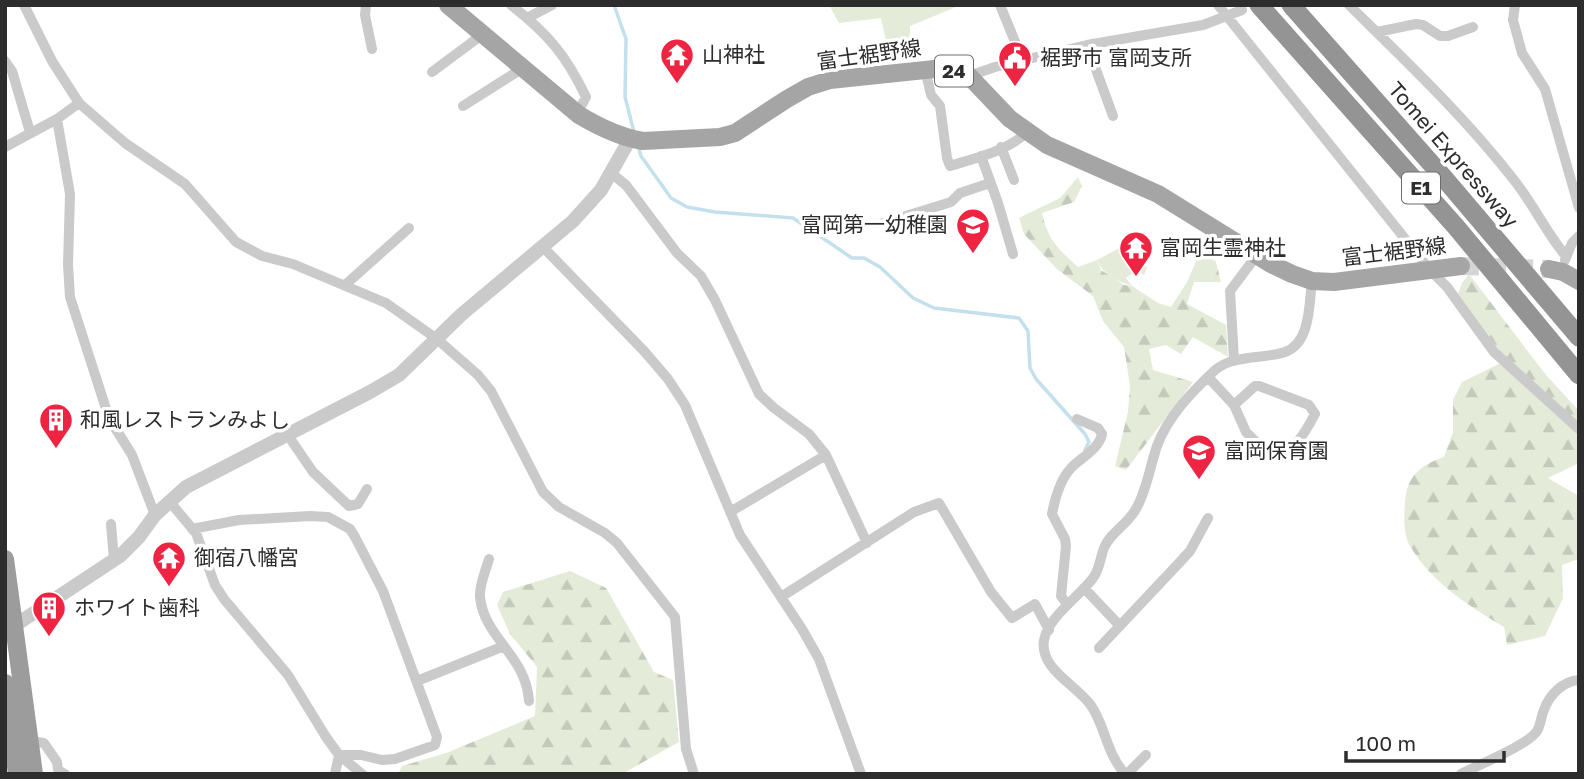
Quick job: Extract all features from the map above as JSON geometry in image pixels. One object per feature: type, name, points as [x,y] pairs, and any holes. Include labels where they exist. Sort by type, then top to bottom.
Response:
[{"type":"highway","name":"Tomei Expressway","points":[[1291,5],[1444,178],[1579,337]]},
{"type":"highway","name":"E1","points":[[1250,8],[1439,208],[1579,375]]},
{"type":"highway","points":[[5,559],[21,742],[17,774]]},
{"type":"highway","points":[[5,683],[21,742],[34,774]]},
{"type":"main road","name":"富士裾野線","points":[[448,5],[577,114],[603,129],[630,139],[643,141],[720,137],[735,133],[808,87],[830,80],[943,68],[969,76],[1010,119],[1047,145],[1157,194],[1292,274],[1312,281],[1348,281],[1461,266]]},
{"type":"street","points":[[24,5],[52,61],[79,103],[125,143],[186,184],[236,242],[262,256],[293,264],[386,303],[438,339],[465,362],[491,391],[543,492],[559,507],[605,533],[617,543],[670,607],[676,626],[686,749],[694,774]]},
{"type":"street","points":[[366,5],[365,15],[372,49]]},
{"type":"street","points":[[511,5],[560,50],[586,97],[577,114]]},
{"type":"street","points":[[527,18],[552,5]]},
{"type":"street","points":[[1000,5],[1023,61]]},
{"type":"street","points":[[1218,5],[1430,270],[1447,287],[1493,352],[1579,429]]},
{"type":"street","points":[[1349,5],[1453,108],[1516,182],[1550,236],[1564,269]]},
{"type":"street","points":[[1515,5],[1513,20],[1522,53],[1545,89],[1579,208]]},
{"type":"street","points":[[969,76],[1087,45],[1203,25],[1250,8]]},
{"type":"street","points":[[1377,32],[1416,24],[1423,25],[1440,36],[1448,36],[1473,27]]},
{"type":"street","points":[[432,72],[483,34]]},
{"type":"street","points":[[1087,45],[1113,116]]},
{"type":"street","points":[[5,61],[12,71],[30,132]]},
{"type":"street","points":[[463,106],[523,68]]},
{"type":"street","points":[[925,69],[932,94],[940,106],[950,166],[1020,139],[1027,132]]},
{"type":"street","points":[[5,147],[57,119],[79,103]]},
{"type":"street","points":[[57,119],[70,194],[69,297],[109,418],[132,455],[155,515]]},
{"type":"street","points":[[10,630],[114,560],[139,537],[169,501],[199,479],[370,393],[399,375],[462,314],[592,202],[630,139]]},
{"type":"street","points":[[1001,147],[1014,180]]},
{"type":"street","points":[[981,156],[1013,254]]},
{"type":"street","points":[[611,173],[626,185],[677,253],[701,276],[759,394],[809,434],[826,455],[867,543]]},
{"type":"street","points":[[883,223],[951,202],[960,193],[990,183]]},
{"type":"street","points":[[345,285],[410,228]]},
{"type":"street","points":[[1564,269],[1579,236]]},
{"type":"street","points":[[542,246],[668,379],[685,405],[740,535],[819,659],[861,774]]},
{"type":"street","points":[[1234,360],[1230,291],[1256,255]]},
{"type":"street","points":[[1146,755],[1126,774],[1117,765],[1092,707],[1065,681],[1046,654],[1044,639],[1067,604],[1094,577],[1103,549],[1111,536],[1132,516],[1138,506],[1162,434],[1176,412],[1221,365],[1234,360],[1286,352],[1295,346],[1306,326],[1312,281]]},
{"type":"street","points":[[1208,377],[1234,405],[1247,432],[1274,457],[1284,455],[1305,433],[1315,414],[1309,405],[1259,386],[1255,386],[1234,405]]},
{"type":"street","points":[[1067,604],[1060,596],[1065,541],[1052,514],[1068,471],[1102,439],[1098,428],[1077,419]]},
{"type":"street","points":[[287,434],[313,472],[349,506],[358,504],[367,489]]},
{"type":"street","points":[[730,512],[826,455]]},
{"type":"street","points":[[169,501],[196,533],[215,585],[224,600],[288,674],[340,755],[362,774]]},
{"type":"street","points":[[781,597],[914,512],[939,503],[991,592],[1012,618],[1035,604],[1049,630]]},
{"type":"street","points":[[192,530],[239,520],[310,516],[328,517],[350,529],[383,591],[437,737],[435,745],[395,759],[340,755]]},
{"type":"street","points":[[1099,648],[1180,563],[1209,518]]},
{"type":"street","points":[[111,524],[114,560]]},
{"type":"street","points":[[489,559],[480,594],[485,617],[523,671],[528,685],[529,701]]},
{"type":"street","points":[[1084,588],[1120,626]]},
{"type":"street","points":[[417,681],[504,646]]},
{"type":"street","points":[[1461,774],[1527,740],[1537,730],[1548,701],[1561,686],[1571,680],[1579,680]]},
{"type":"street","points":[[21,742],[44,743],[57,762],[58,771],[65,774]]},
{"type":"street","points":[[335,774],[340,755]]},
{"type":"green space","points":[[829,5],[961,5],[910,26],[910,56],[890,59],[881,18],[839,23]]},
{"type":"green space","points":[[1078,177],[1082,186],[1074,202],[1042,213],[1047,230],[1055,243],[1078,267],[1097,260],[1101,270],[1124,285],[1132,286],[1158,303],[1171,307],[1187,282],[1201,250],[1216,262],[1221,282],[1194,282],[1187,304],[1226,325],[1228,357],[1193,337],[1181,354],[1166,345],[1149,349],[1153,370],[1193,382],[1126,470],[1115,466],[1128,412],[1130,386],[1124,347],[1103,321],[1093,296],[1057,269],[1024,234],[1019,218],[1060,198]]},
{"type":"green space","points":[[1129,243],[1147,268],[1144,275],[1137,270],[1126,278],[1132,286],[1111,277],[1097,260]]},
{"type":"green space","points":[[1469,274],[1546,375],[1579,411],[1579,463],[1548,478],[1579,496],[1579,559],[1562,565],[1563,598],[1545,636],[1507,645],[1504,627],[1440,582],[1419,559],[1406,536],[1404,514],[1408,486],[1421,468],[1444,457],[1453,432],[1453,400],[1462,382],[1507,360],[1457,297]]},
{"type":"green space","points":[[570,571],[606,588],[654,672],[673,680],[679,742],[622,774],[398,774],[402,766],[446,753],[535,716],[537,667],[510,634],[497,605],[503,592]]},
{"type":"waterway","points":[[614,5],[626,39],[625,97],[634,132]]},
{"type":"waterway","points":[[638,146],[641,156],[671,198],[687,207],[793,218],[852,258],[864,258],[880,267],[913,298],[934,308],[1019,318],[1028,331],[1030,368],[1036,379],[1085,434],[1089,442],[1085,450]]},
{"type":"tunnel","points":[[1461,266],[1549,269]]},
{"type":"place","name":"山神社","points":[[677,85]]},
{"type":"place","name":"裾野市 富岡支所","points":[[1015,88]]},
{"type":"place","name":"富岡第一幼稚園","points":[[973,255]]},
{"type":"place","name":"富岡生霊神社","points":[[1136,278]]},
{"type":"place","name":"和風レストランみよし","points":[[56,450]]},
{"type":"place","name":"富岡保育園","points":[[1199,481]]},
{"type":"place","name":"御宿八幡宮","points":[[169,588]]},
{"type":"place","name":"ホワイト歯科","points":[[49,638]]}]
